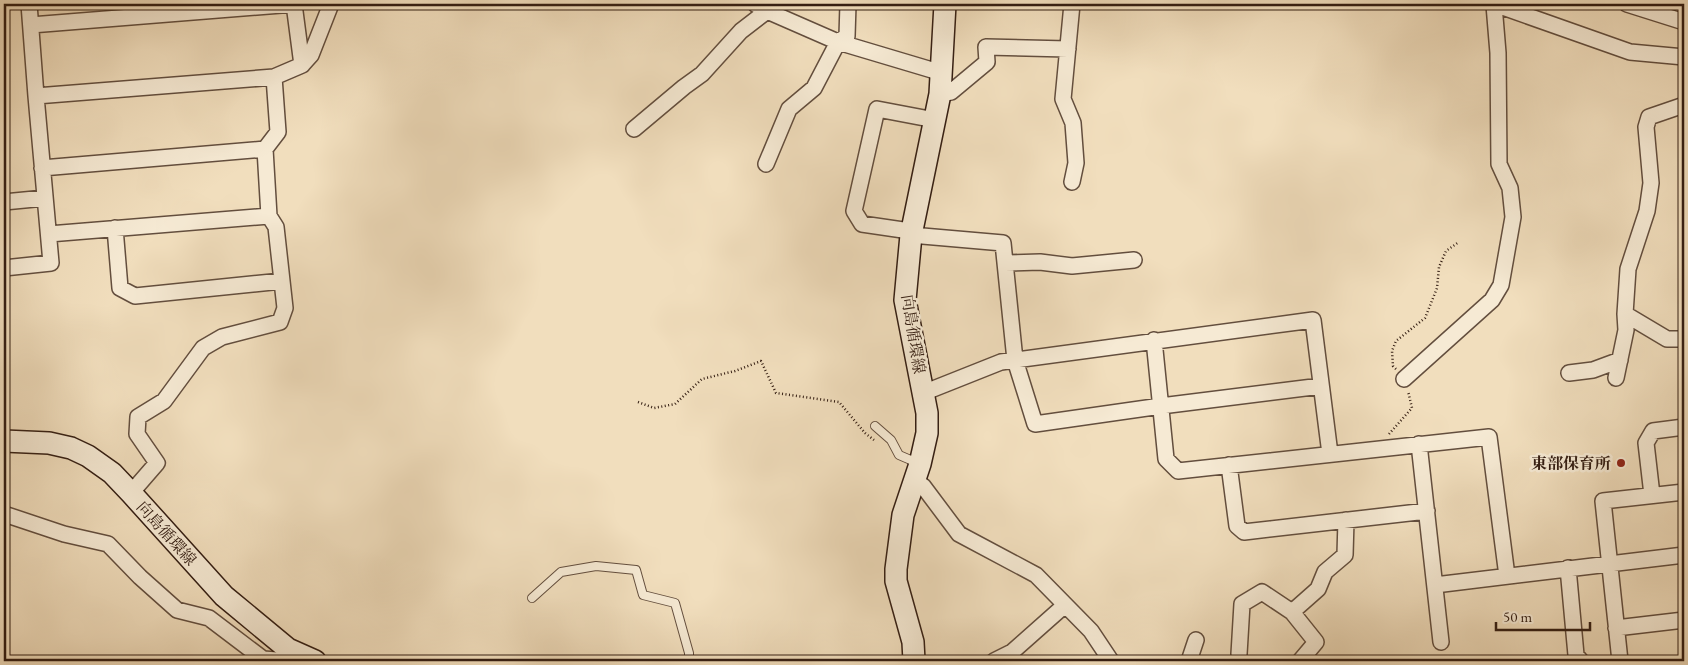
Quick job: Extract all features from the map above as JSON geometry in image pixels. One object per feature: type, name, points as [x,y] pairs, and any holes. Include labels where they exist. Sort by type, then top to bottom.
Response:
[{"type":"main road","name":"向島循環線","points":[[914,661],[913,642],[896,581],[896,569],[903,515],[927,433],[927,413],[905,300],[911,235],[941,84],[945,4]]},
{"type":"main road","name":"向島循環線","points":[[4,441],[49,443],[71,448],[88,456],[112,474],[131,493],[224,596],[301,660]]},
{"type":"street","points":[[4,268],[51,263],[29,4]]},
{"type":"street","points":[[31,26],[183,8],[294,4],[302,65]]},
{"type":"street","points":[[36,96],[274,77],[302,65],[311,55],[332,4]]},
{"type":"street","points":[[766,164],[789,110],[814,88],[838,42],[847,36],[848,4]]},
{"type":"street","points":[[1072,4],[1063,99],[1073,124],[1076,163],[1072,182]]},
{"type":"street","points":[[1404,379],[1492,300],[1501,285],[1513,218],[1510,188],[1499,164],[1498,52],[1494,4],[1630,52],[1684,57]]},
{"type":"street","points":[[1627,4],[1654,8],[1684,22]]},
{"type":"street","points":[[634,129],[684,86],[702,74],[761,8],[941,84],[951,92],[987,62],[986,47],[1068,49]]},
{"type":"street","points":[[131,493],[157,463],[137,434],[138,417],[164,401],[203,348],[222,336],[280,322],[285,308],[276,227],[269,216],[265,149],[278,132],[274,77]]},
{"type":"street","points":[[1616,378],[1626,330],[1625,314],[1628,269],[1647,211],[1651,183],[1646,127],[1649,117],[1684,105]]},
{"type":"street","points":[[935,120],[877,109],[854,212],[862,224],[902,230],[911,235],[1003,243],[1015,360],[1035,424],[1321,386]]},
{"type":"street","points":[[42,168],[265,149]]},
{"type":"street","points":[[4,202],[45,198]]},
{"type":"street","points":[[49,234],[269,216]]},
{"type":"street","points":[[115,228],[120,288],[135,296],[282,281]]},
{"type":"street","points":[[1005,263],[1040,262],[1072,266],[1134,260]]},
{"type":"street","points":[[1625,314],[1667,339],[1684,339]]},
{"type":"street","points":[[923,393],[1001,362],[1313,320],[1330,454]]},
{"type":"street","points":[[1154,340],[1166,459],[1178,471],[1489,437],[1507,576]]},
{"type":"street","points":[[1569,373],[1592,370],[1620,360]]},
{"type":"street","points":[[1652,495],[1646,443],[1653,431],[1684,427]]},
{"type":"street","points":[[1419,444],[1441,642]]},
{"type":"street","points":[[1229,465],[1237,526],[1244,532],[1427,511]]},
{"type":"street","points":[[917,472],[923,486],[959,534],[1036,575],[1091,631],[1111,661]]},
{"type":"street","points":[[1620,661],[1608,563],[1603,501],[1684,492]]},
{"type":"street","points":[[4,514],[64,534],[108,544],[140,577],[177,610],[209,618],[262,659],[301,660]]},
{"type":"street","points":[[1292,612],[1318,589],[1325,572],[1345,555],[1346,520]]},
{"type":"street","points":[[1435,585],[1684,555]]},
{"type":"street","points":[[1568,568],[1576,655],[1581,661]]},
{"type":"street","points":[[1239,654],[1242,604],[1262,592],[1292,612],[1316,642],[1300,661]]},
{"type":"street","points":[[994,661],[1012,652],[1065,605]]},
{"type":"street","points":[[1616,628],[1684,620]]},
{"type":"street","points":[[1188,661],[1196,640]]},
{"type":"lane","points":[[875,426],[891,440],[899,455],[917,472]]},
{"type":"lane","points":[[532,598],[561,572],[596,566],[636,570],[643,595],[675,603],[690,653],[689,661]]},
{"type":"path","points":[[1382,448],[1383,442],[1412,408],[1410,395],[1404,379],[1393,366],[1392,352],[1396,341],[1425,318],[1437,288],[1439,267],[1446,251],[1459,242]]},
{"type":"path","points":[[638,402],[654,408],[675,404],[702,379],[735,371],[761,361],[776,393],[839,402],[865,433],[878,443]]},
{"type":"place","name":"東部保育所","points":[[1621,463]]}]
